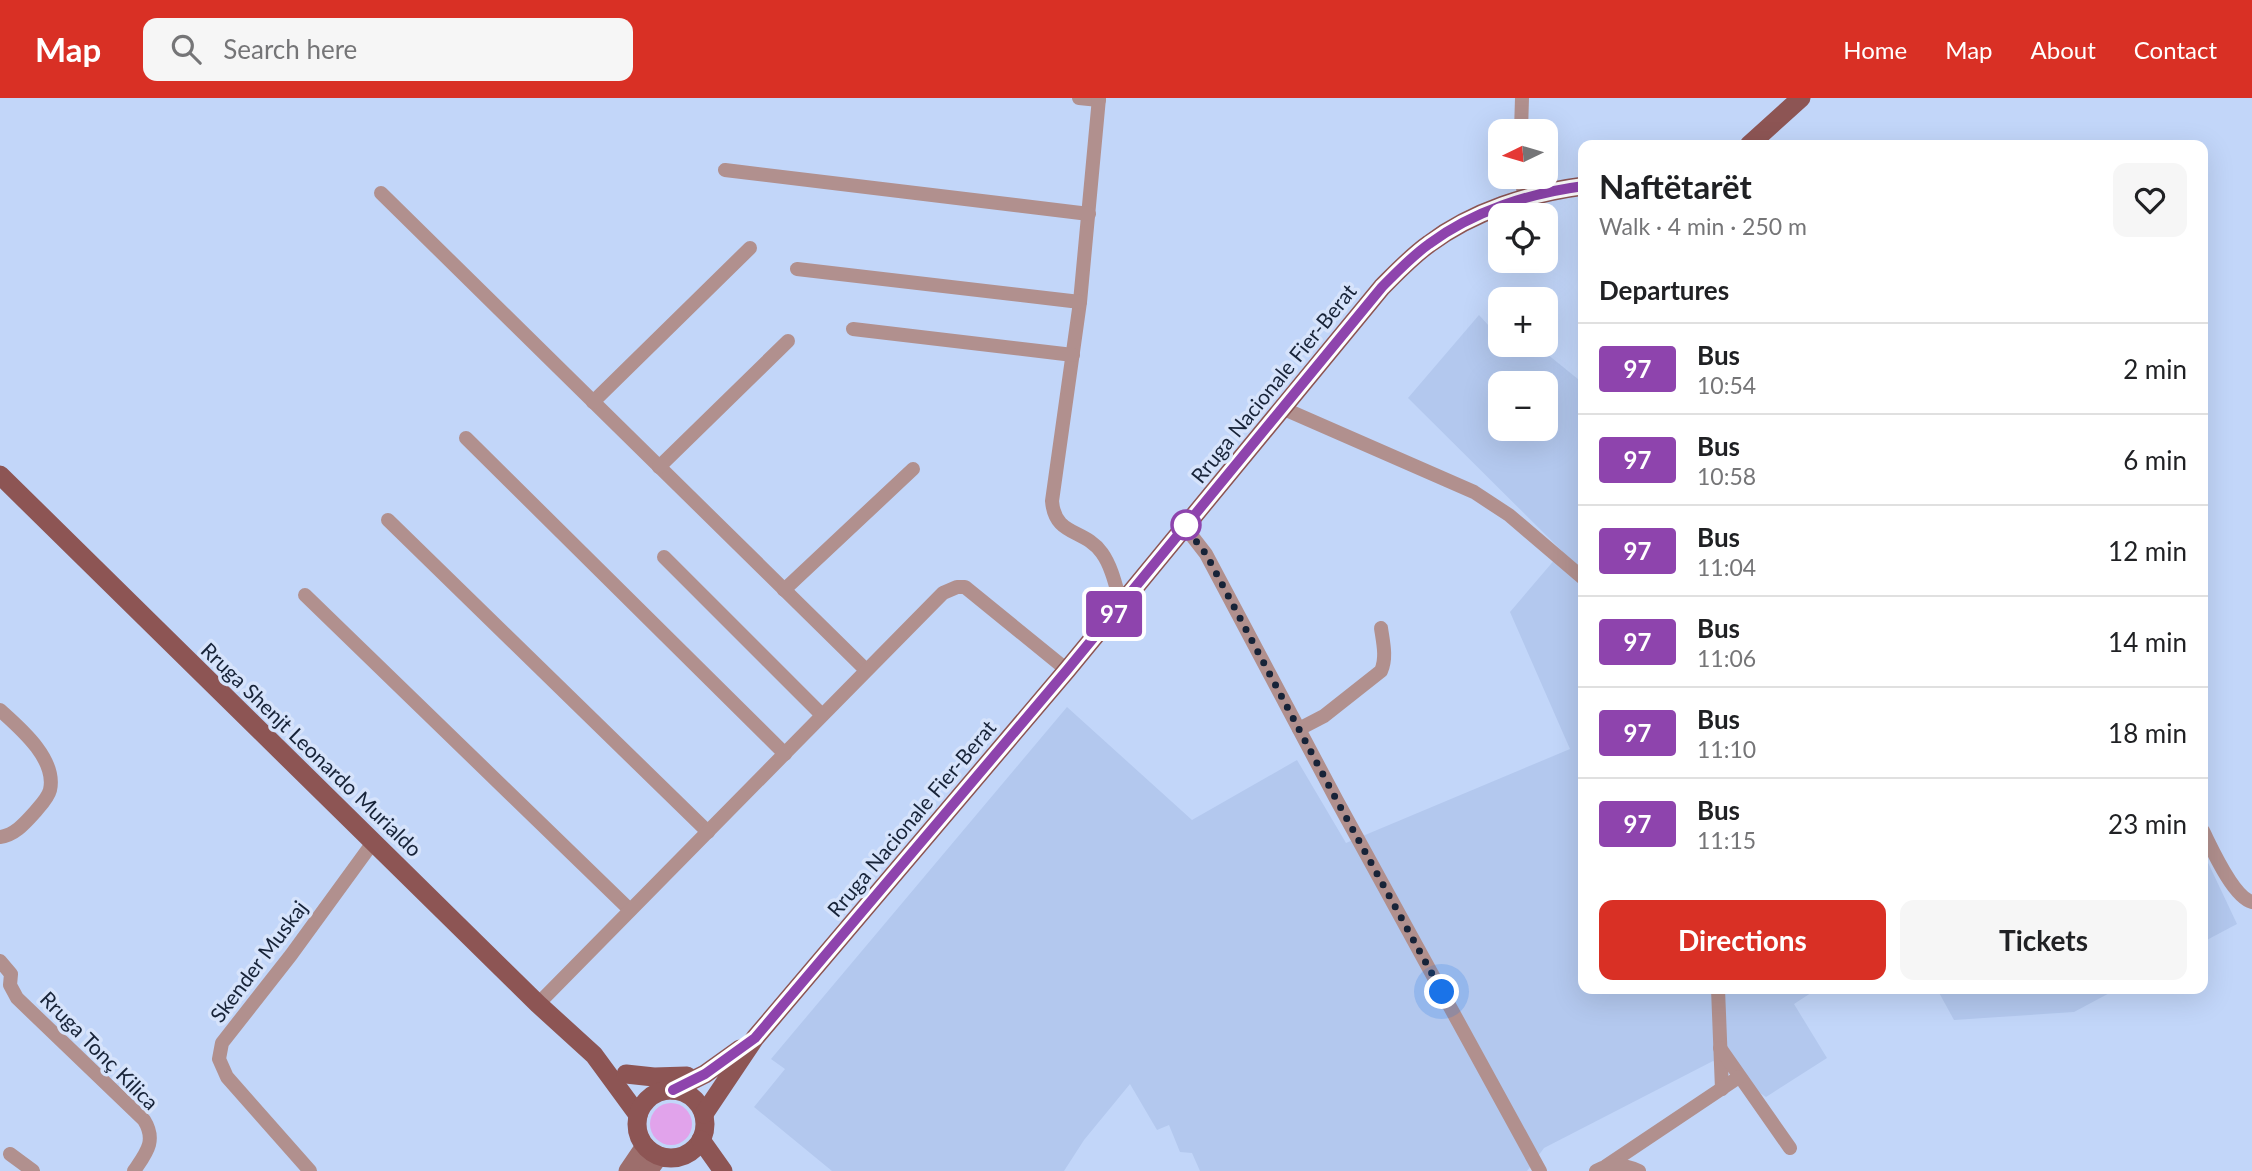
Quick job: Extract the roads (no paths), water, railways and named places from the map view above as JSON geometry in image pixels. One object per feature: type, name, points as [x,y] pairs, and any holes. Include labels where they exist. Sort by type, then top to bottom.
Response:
[{"type":"main road","points":[[1755,140],[1801,98]]},
{"type":"main road","name":"Rruga Nacionale Fier-Berat","points":[[704,1114],[755,1038],[1067,670],[1369,302],[1416,254],[1457,226],[1489,211],[1525,199],[1578,187]]},
{"type":"main road","name":"Rruga Shenjt Leonardo Murialdo","points":[[0,475],[538,1004],[594,1055],[639,1115]]},
{"type":"main road","name":"Rruga Nacionale Fier-Berat","points":[[667,1091],[705,1074],[755,1038]]},
{"type":"main road","name":"Rruga Shenjt Leonardo Murialdo","points":[[594,1055],[626,1074],[667,1091]]},
{"type":"main road","points":[[626,1074],[675,1077],[705,1074]]},
{"type":"main road","points":[[628,1171],[651,1158],[680,1157],[690,1153],[701,1140],[705,1130],[704,1114],[692,1097],[667,1091],[647,1100],[639,1115],[638,1129],[651,1158]]},
{"type":"main road","points":[[701,1140],[723,1171]]},
{"type":"main road","points":[[680,1157],[694,1171]]},
{"type":"street","points":[[1079,98],[1099,99],[1080,302],[1052,501],[1057,522],[1095,545],[1102,554],[1109,565],[1121,604]]},
{"type":"street","points":[[1521,119],[1522,98]]},
{"type":"street","points":[[725,170],[1089,214]]},
{"type":"street","points":[[1523,189],[1525,199]]},
{"type":"street","points":[[381,193],[866,670]]},
{"type":"street","points":[[593,402],[750,248]]},
{"type":"street","points":[[797,269],[1080,302]]},
{"type":"street","points":[[853,329],[1073,355]]},
{"type":"street","points":[[659,467],[788,341]]},
{"type":"street","points":[[1282,408],[1474,492],[1509,515],[1578,574]]},
{"type":"street","points":[[466,438],[785,754]]},
{"type":"street","points":[[784,590],[913,470]]},
{"type":"street","points":[[388,520],[708,832]]},
{"type":"street","points":[[1182,529],[1192,536],[1206,554],[1540,1171]]},
{"type":"street","points":[[664,557],[822,715]]},
{"type":"street","points":[[538,1004],[943,593],[957,586],[965,587],[1067,670]]},
{"type":"street","points":[[305,595],[630,910]]},
{"type":"street","points":[[1299,729],[1324,716],[1381,671],[1384,654],[1381,628]]},
{"type":"street","points":[[0,710],[30,736],[39,749],[50,776],[51,788],[48,796],[22,826],[0,837]]},
{"type":"street","points":[[2208,840],[2235,889],[2248,902],[2252,902]]},
{"type":"street","name":"Skender Muskaj","points":[[310,1171],[227,1077],[222,1069],[219,1051],[227,1035],[291,955],[374,841]]},
{"type":"street","name":"Rruga Tonç Kilica","points":[[0,961],[11,974],[5,989],[144,1120],[150,1129],[149,1149],[134,1171]]},
{"type":"street","points":[[1718,994],[1722,1089]]},
{"type":"street","points":[[1720,1048],[1790,1148]]},
{"type":"street","points":[[1601,1168],[1740,1076]]},
{"type":"street","points":[[10,1154],[33,1171]]},
{"type":"street","points":[[1601,1168],[1621,1164],[1639,1171]]}]
